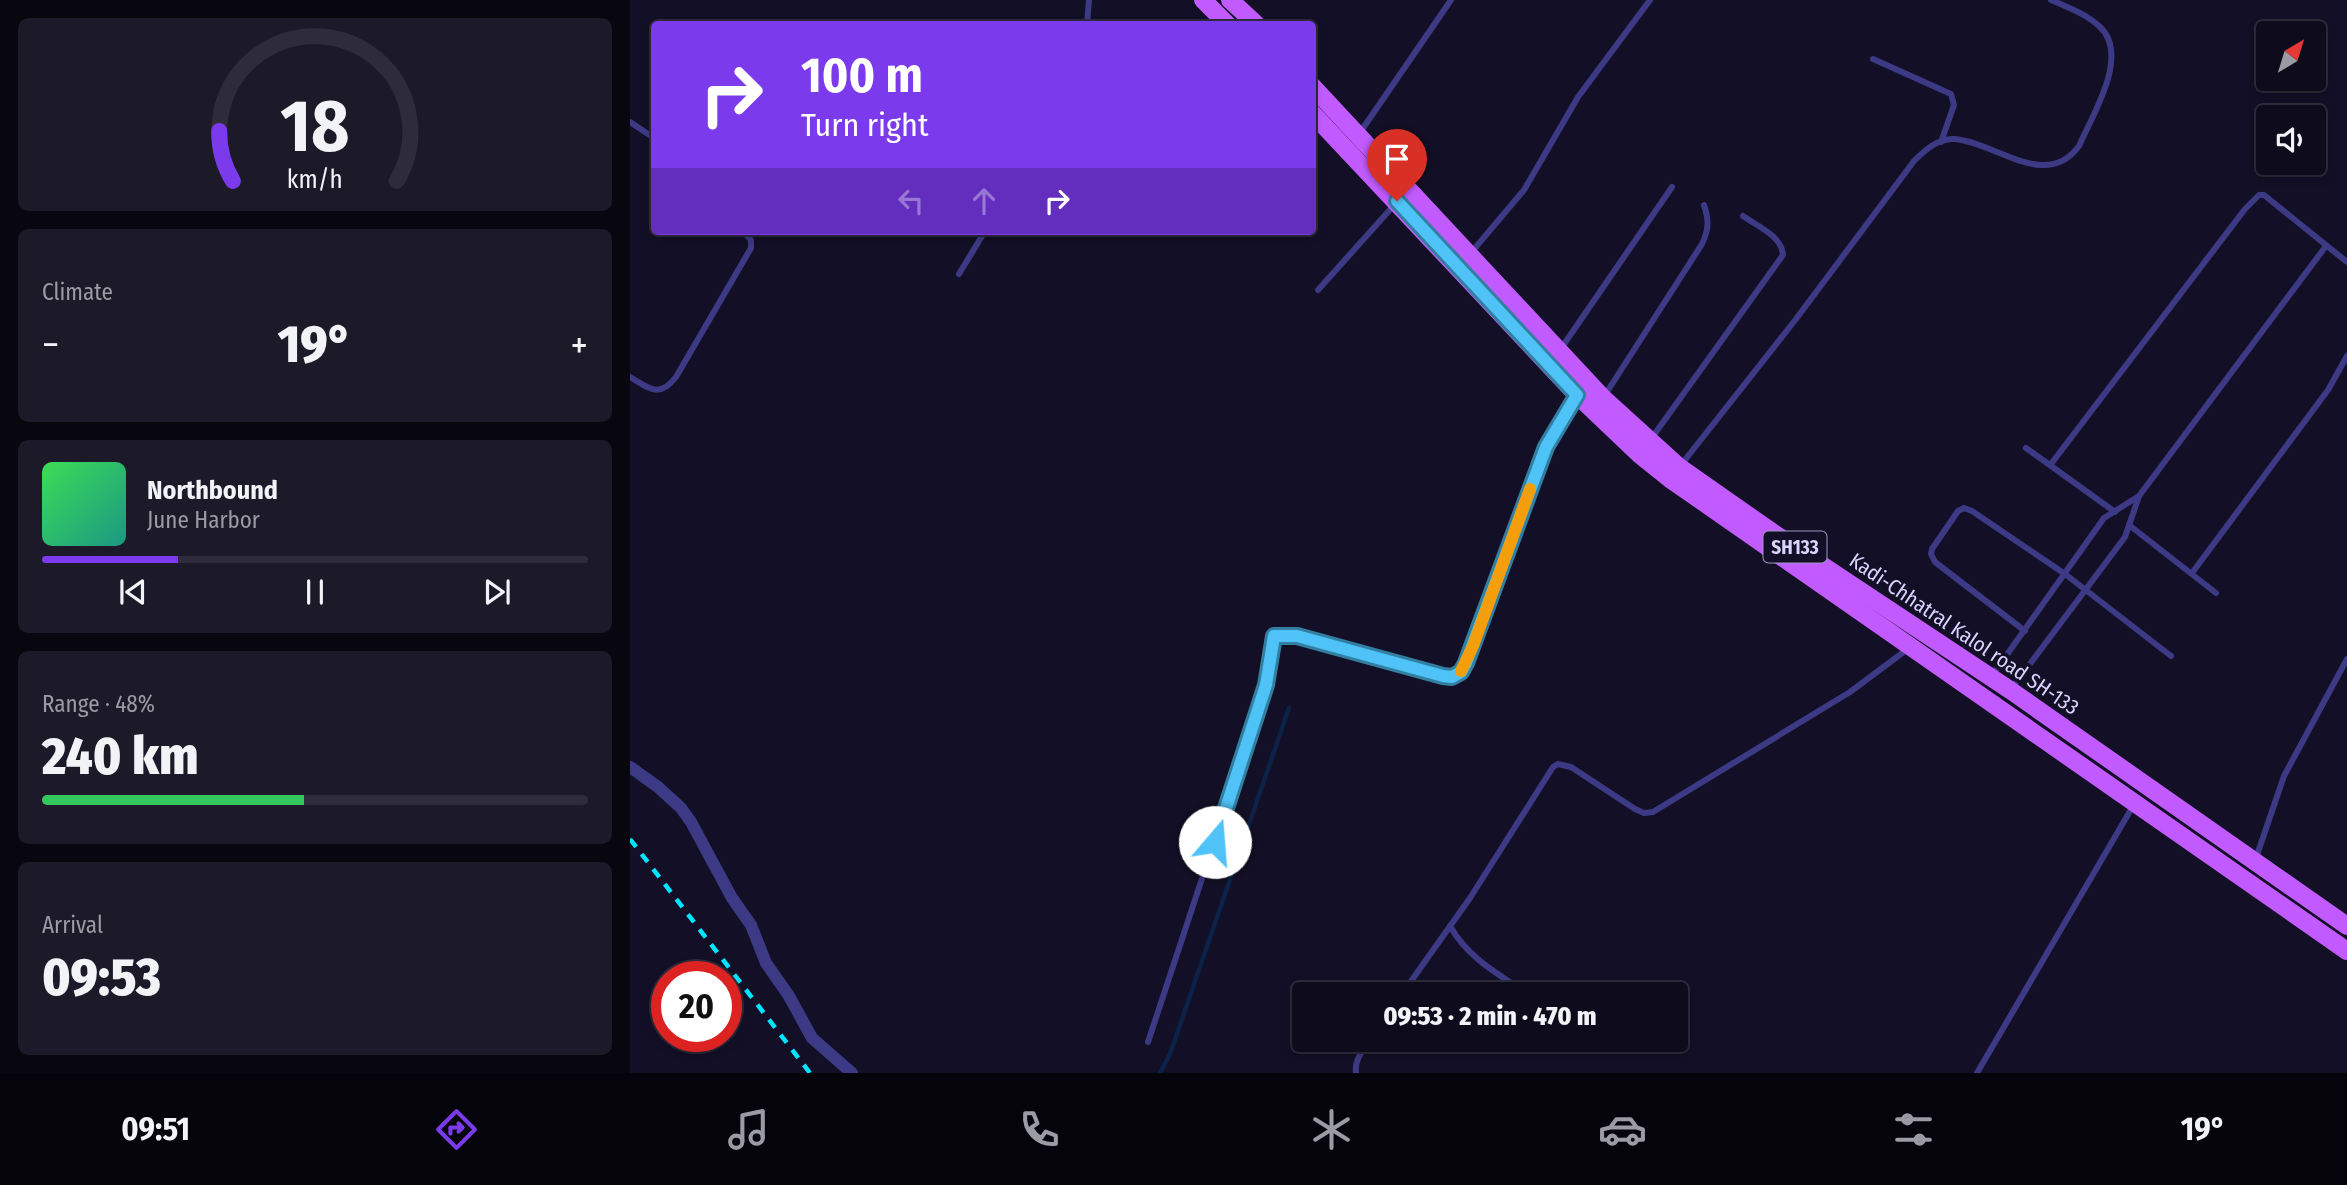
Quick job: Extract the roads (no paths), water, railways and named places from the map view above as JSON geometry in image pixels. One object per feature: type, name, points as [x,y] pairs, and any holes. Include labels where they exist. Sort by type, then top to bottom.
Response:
[{"type":"main road","points":[[1203,0],[1224,21]]},
{"type":"main road","points":[[1230,0],[1253,21]]},
{"type":"main road","name":"Kadi-Chhatral Kalol road SH-133","points":[[1316,90],[1559,351],[1640,455],[1670,479],[2347,951]]},
{"type":"main road","name":"Kadi-Chhatral Kalol road SH-133","points":[[1316,117],[1577,395],[1598,404],[1649,440],[1679,467],[1772,532],[2010,690],[2347,926]]},
{"type":"street","points":[[630,767],[658,786],[681,808],[732,898],[751,925],[766,963],[789,996],[812,1038],[852,1073]]},
{"type":"lane","points":[[1087,21],[1089,0]]},
{"type":"lane","points":[[1358,135],[1451,0]]},
{"type":"lane","points":[[1469,256],[1524,190],[1578,97],[1650,0]]},
{"type":"lane","points":[[1679,467],[1927,148],[1955,139],[2048,166],[2062,163],[2080,146],[2112,69],[2113,54],[2108,38],[2100,26],[2051,0]]},
{"type":"lane","points":[[1873,58],[1951,94],[1954,105],[1941,142]]},
{"type":"lane","points":[[630,122],[651,136]]},
{"type":"lane","points":[[1559,351],[1672,187]]},
{"type":"lane","points":[[2051,464],[2253,199],[2264,195],[2347,262]]},
{"type":"lane","points":[[1318,290],[1397,201]]},
{"type":"lane","points":[[1598,404],[1702,243],[1708,230],[1704,205]]},
{"type":"lane","points":[[1649,440],[1783,255],[1782,247],[1776,239],[1742,216]]},
{"type":"lane","points":[[630,377],[654,391],[662,390],[676,377],[751,248],[751,240],[747,235]]},
{"type":"lane","points":[[959,274],[983,235]]},
{"type":"lane","points":[[2010,690],[2125,537],[2139,496],[2326,246]]},
{"type":"lane","points":[[2192,573],[2328,390],[2347,356]]},
{"type":"lane","points":[[1148,1042],[1266,685],[1274,636],[1297,636],[1443,676],[1452,677],[1461,672],[1546,447],[1577,395]]},
{"type":"lane","points":[[2026,448],[2115,512]]},
{"type":"lane","points":[[1991,678],[2104,518],[2139,496]]},
{"type":"lane","points":[[2025,631],[1935,562],[1932,549],[1958,511],[1964,508],[1972,511],[2065,574],[2171,656]]},
{"type":"lane","points":[[2129,525],[2216,593]]},
{"type":"lane","points":[[1410,982],[1553,767],[1558,764],[1572,767],[1635,809],[1644,813],[1653,812],[1850,692],[1910,647]]},
{"type":"lane","points":[[2254,863],[2284,776],[2347,659]]},
{"type":"lane","points":[[1977,1073],[2136,802]]},
{"type":"lane","points":[[1450,926],[1461,945],[1471,955],[1510,982]]},
{"type":"lane","points":[[1356,1073],[1355,1067],[1361,1052]]},
{"type":"waterway","points":[[1160,1073],[1170,1054],[1289,708]]},
{"type":"railway","points":[[630,839],[810,1073]]}]
